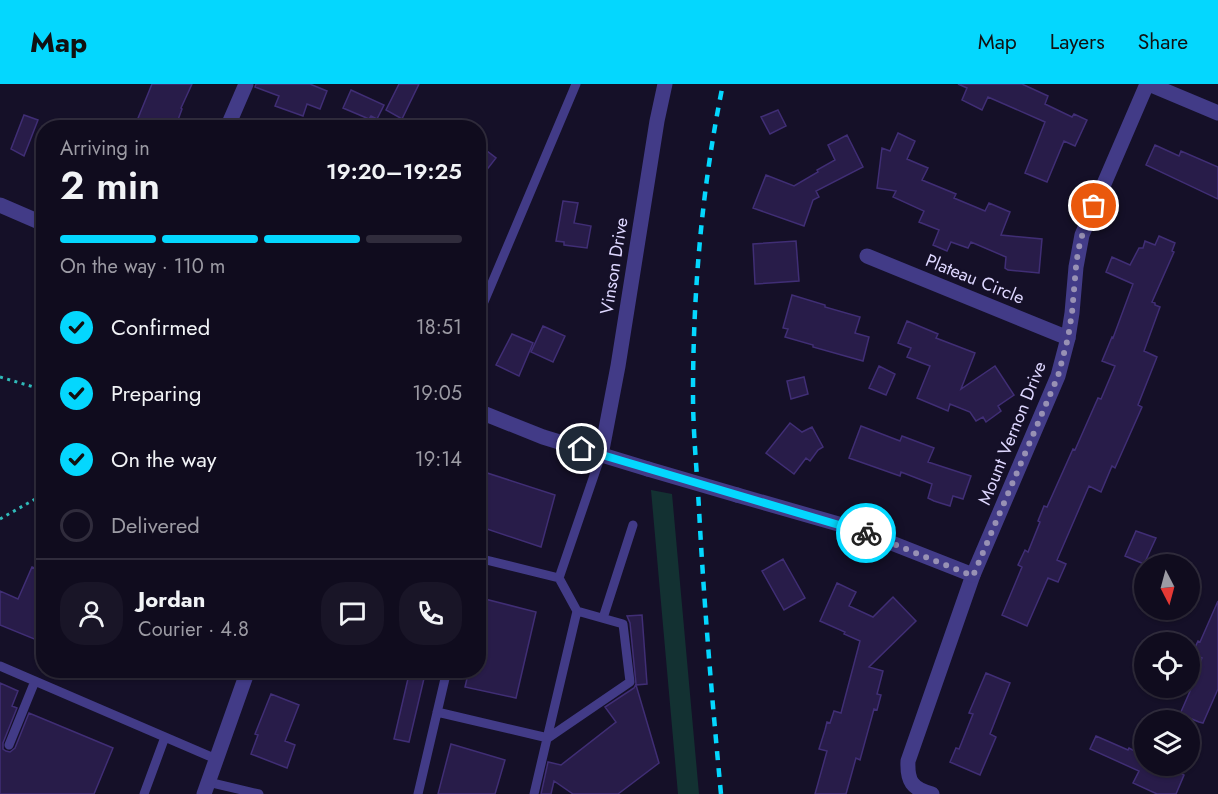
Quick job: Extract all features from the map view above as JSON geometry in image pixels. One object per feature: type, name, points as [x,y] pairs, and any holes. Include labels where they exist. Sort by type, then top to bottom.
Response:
[{"type":"street","points":[[230,120],[246,84]]},
{"type":"street","name":"Vinson Drive","points":[[601,455],[665,84]]},
{"type":"street","points":[[1148,84],[1218,113]]},
{"type":"street","name":"Mount Vernon Drive","points":[[909,789],[908,761],[973,576],[1052,393],[1063,360],[1082,236],[1148,84]]},
{"type":"street","points":[[0,205],[36,221]]},
{"type":"street","name":"Plateau Circle","points":[[867,256],[1068,338]]},
{"type":"street","points":[[486,414],[543,437],[601,455],[856,529],[973,576]]},
{"type":"street","points":[[206,788],[243,678]]},
{"type":"street","points":[[909,789],[932,794]]},
{"type":"lane","points":[[486,297],[576,84]]},
{"type":"lane","points":[[534,794],[577,611],[559,578],[601,455]]},
{"type":"lane","points":[[603,618],[633,525]]},
{"type":"lane","points":[[486,560],[559,578]]},
{"type":"lane","points":[[437,712],[548,738],[630,682],[623,624],[577,611]]},
{"type":"lane","points":[[0,666],[216,759]]},
{"type":"lane","points":[[418,794],[445,678]]},
{"type":"lane","points":[[9,745],[35,681]]},
{"type":"lane","points":[[144,794],[165,737]]},
{"type":"lane","points":[[206,788],[259,794]]},
{"type":"path","points":[[0,377],[36,388]]},
{"type":"path","points":[[0,519],[36,499]]},
{"type":"green space","points":[[651,490],[672,494],[699,794],[678,794]]},
{"type":"building","points":[[152,84],[192,84],[178,120],[137,120]]},
{"type":"building","points":[[256,84],[310,84],[327,91],[320,109],[307,104],[303,116],[275,106],[279,96],[255,87]]},
{"type":"building","points":[[399,84],[419,84],[402,119],[386,110]]},
{"type":"building","points":[[958,84],[1022,84],[1048,96],[1045,104],[1072,117],[1074,114],[1087,120],[1075,146],[1064,141],[1047,182],[1025,173],[1045,122],[988,97],[982,110],[962,100],[967,88]]},
{"type":"building","points":[[351,90],[384,105],[377,119],[371,116],[369,119],[343,108]]},
{"type":"building","points":[[778,110],[786,126],[770,134],[761,117]]},
{"type":"building","points":[[24,115],[38,120],[36,120],[24,156],[11,149]]},
{"type":"building","points":[[898,133],[915,141],[907,159],[928,168],[922,180],[956,194],[954,198],[985,211],[989,203],[1010,212],[1001,235],[1042,239],[1039,273],[1008,270],[1005,268],[1006,257],[971,242],[968,248],[951,242],[947,251],[933,245],[939,230],[919,222],[924,211],[893,197],[896,191],[877,188],[882,148],[890,151]]},
{"type":"building","points":[[847,135],[863,167],[816,191],[819,197],[813,200],[804,226],[753,208],[766,175],[794,186],[835,160],[828,145]]},
{"type":"building","points":[[1155,145],[1179,156],[1181,151],[1218,167],[1218,199],[1146,165]]},
{"type":"building","points":[[486,150],[496,158],[486,171]]},
{"type":"building","points":[[563,201],[578,203],[574,223],[591,226],[587,248],[564,245],[564,242],[556,241]]},
{"type":"building","points":[[1159,236],[1175,243],[1172,251],[1174,252],[1152,302],[1160,307],[1144,351],[1157,357],[1138,405],[1142,407],[1115,468],[1112,466],[1101,492],[1089,486],[1057,560],[1066,564],[1058,582],[1048,578],[1027,626],[1002,615],[1022,567],[1018,565],[1025,550],[1028,552],[1044,506],[1047,507],[1115,366],[1102,361],[1133,284],[1106,272],[1112,257],[1130,265],[1139,248],[1143,248],[1145,241],[1155,245]]},
{"type":"building","points":[[796,241],[799,281],[755,284],[753,244]]},
{"type":"building","points":[[792,295],[860,317],[855,333],[869,337],[863,361],[785,337],[788,329],[783,328]]},
{"type":"building","points":[[907,321],[938,334],[936,338],[975,353],[961,389],[995,366],[1014,395],[998,406],[1001,411],[986,422],[983,417],[976,421],[970,412],[950,404],[948,411],[917,398],[930,366],[907,357],[911,348],[898,343]]},
{"type":"building","points":[[543,326],[565,336],[553,362],[531,352]]},
{"type":"building","points":[[512,334],[533,343],[519,376],[496,365]]},
{"type":"building","points":[[879,366],[895,374],[886,395],[869,388]]},
{"type":"building","points":[[804,377],[808,394],[791,399],[787,381]]},
{"type":"building","points":[[790,423],[802,432],[812,427],[823,447],[810,461],[806,458],[794,474],[766,453]]},
{"type":"building","points":[[861,426],[900,441],[902,436],[934,448],[928,462],[971,476],[963,499],[953,496],[950,506],[934,501],[928,498],[932,484],[901,472],[900,476],[849,458]]},
{"type":"building","points":[[486,473],[555,495],[541,547],[486,529]]},
{"type":"building","points":[[1136,531],[1156,538],[1149,554],[1134,554],[1134,560],[1125,556]]},
{"type":"building","points":[[783,559],[805,598],[784,610],[762,571]]},
{"type":"building","points":[[32,567],[36,569],[36,640],[0,625],[0,591],[18,599]]},
{"type":"building","points":[[837,583],[856,592],[849,606],[873,617],[893,597],[916,621],[869,667],[883,671],[877,694],[881,695],[877,710],[874,709],[860,760],[856,758],[846,794],[815,794],[827,751],[819,749],[827,722],[830,723],[834,711],[841,713],[860,641],[820,621]]},
{"type":"building","points":[[486,599],[536,612],[516,698],[465,687],[467,678],[486,678]]},
{"type":"building","points":[[1218,601],[1218,689],[1203,723],[1200,722],[1200,710],[1182,710],[1187,698],[1200,698],[1202,658],[1200,657],[1200,642]]},
{"type":"building","points":[[642,615],[647,684],[636,685],[659,763],[618,794],[573,794],[554,781],[551,794],[541,794],[548,762],[561,765],[616,722],[605,707],[634,688],[636,684],[630,623],[627,616]]},
{"type":"building","points":[[986,673],[1010,683],[990,734],[996,737],[980,775],[950,762],[956,748],[959,749],[973,714],[969,713]]},
{"type":"building","points":[[408,678],[424,678],[409,742],[394,739]]},
{"type":"building","points":[[0,683],[18,691],[12,706],[17,708],[3,743],[3,749],[6,751],[10,752],[15,748],[29,713],[113,748],[94,794],[0,794]]},
{"type":"building","points":[[271,694],[299,705],[285,741],[295,745],[287,768],[251,754],[258,735],[255,734]]},
{"type":"building","points":[[1096,736],[1128,750],[1129,748],[1134,751],[1134,769],[1090,749]]},
{"type":"building","points":[[451,744],[505,760],[495,794],[438,794]]},
{"type":"building","points":[[1136,776],[1184,776],[1176,794],[1157,794],[1133,783]]},
{"type":"railway","points":[[721,794],[703,580],[693,395],[700,239],[709,161],[723,84]]},
{"type":"way so far","points":[[866,533],[973,576],[1058,376],[1072,313],[1078,251],[1094,206]]},
{"type":"route","points":[[582,449],[866,533]]}]
